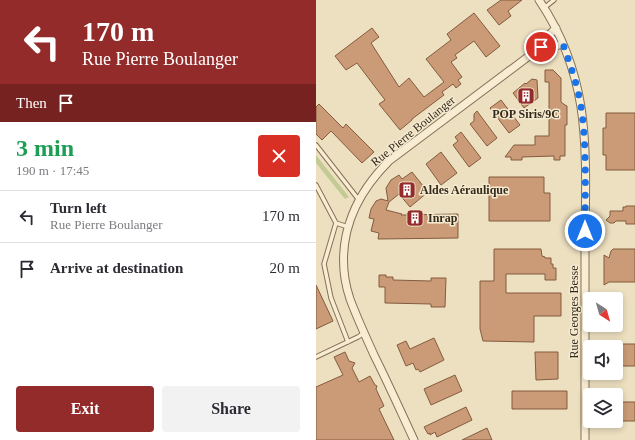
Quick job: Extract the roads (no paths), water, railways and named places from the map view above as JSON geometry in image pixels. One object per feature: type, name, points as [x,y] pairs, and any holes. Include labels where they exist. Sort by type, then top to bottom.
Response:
[{"type":"street","name":"Rue Georges Besse","points":[[539,0],[556,28],[563,44],[577,90],[584,136],[585,440]]},
{"type":"street","name":"Rue Pierre Boulanger","points":[[414,440],[364,333],[350,298],[344,272],[343,256],[348,227],[359,200],[370,182],[389,161],[541,47],[546,38],[556,28]]},
{"type":"street","name":"Rue Pierre Boulanger","points":[[541,47],[551,47],[563,44]]},
{"type":"lane","points":[[544,8],[554,0]]},
{"type":"lane","points":[[316,145],[359,200]]},
{"type":"lane","points":[[316,185],[336,223],[348,227]]},
{"type":"lane","points":[[336,223],[324,264],[331,298],[348,342]]},
{"type":"lane","points":[[316,357],[364,333]]},
{"type":"place","name":"POP Siris/9C","points":[[526,96]]},
{"type":"place","name":"Aldes Aéraulique","points":[[407,190]]},
{"type":"place","name":"Inrap","points":[[415,218]]}]
